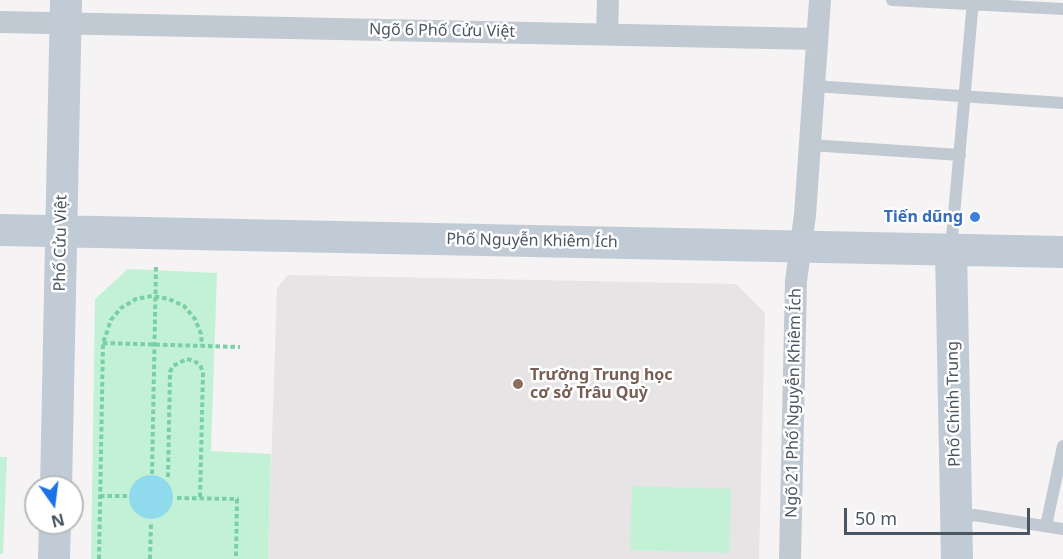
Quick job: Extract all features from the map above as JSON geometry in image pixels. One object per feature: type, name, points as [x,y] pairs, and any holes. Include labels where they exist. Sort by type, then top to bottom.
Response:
[{"type":"street","points":[[607,34],[608,0]]},
{"type":"street","name":"Ngõ 21 Phố Nguyễn Khiêm Ích","points":[[790,559],[796,281],[810,145],[820,0]]},
{"type":"street","name":"Ngõ 6 Phố Cửu Việt","points":[[0,22],[66,12],[607,34],[817,39]]},
{"type":"street","name":"Phố Cửu Việt","points":[[56,475],[66,12]]},
{"type":"street","name":"Phố Nguyễn Khiêm Ích","points":[[0,230],[1063,252]]},
{"type":"street","name":"Phố Chính Trung","points":[[951,250],[957,559]]},
{"type":"street","points":[[54,559],[55,535]]},
{"type":"lane","points":[[892,0],[973,2],[1063,9]]},
{"type":"lane","points":[[951,250],[973,2]]},
{"type":"lane","points":[[814,86],[1063,104]]},
{"type":"lane","points":[[810,145],[960,155]]},
{"type":"lane","points":[[1046,526],[1063,446]]},
{"type":"lane","points":[[957,521],[974,515],[1063,529]]},
{"type":"path","points":[[152,474],[156,266]]},
{"type":"path","points":[[99,559],[103,343],[111,320],[121,308],[136,299],[156,297],[169,299],[184,306],[195,319],[201,334],[202,346]]},
{"type":"path","points":[[103,343],[240,347]]},
{"type":"path","points":[[168,477],[170,372],[179,361],[187,359],[200,365],[203,372],[200,498]]},
{"type":"path","points":[[100,496],[127,496]]},
{"type":"path","points":[[177,498],[237,499],[236,559]]},
{"type":"path","points":[[150,559],[151,523]]},
{"type":"shaded area","name":"Trường Trung học cơ sở Trâu Quỳ","points":[[288,275],[736,284],[765,313],[759,559],[268,559],[277,288]]},
{"type":"green space","points":[[128,269],[217,273],[211,451],[271,454],[268,559],[91,559],[95,299]]},
{"type":"green space","points":[[0,457],[7,457],[3,554],[0,554]]},
{"type":"green space","points":[[632,486],[731,489],[729,553],[630,550]]},
{"type":"water","points":[[151,475],[166,482],[173,497],[166,512],[151,519],[136,512],[129,497],[136,482]]},
{"type":"place","name":"Tiến dũng","points":[[975,217]]},
{"type":"place","name":"Trường Trung học cơ sở Trâu Quỳ","points":[[518,384]]}]
